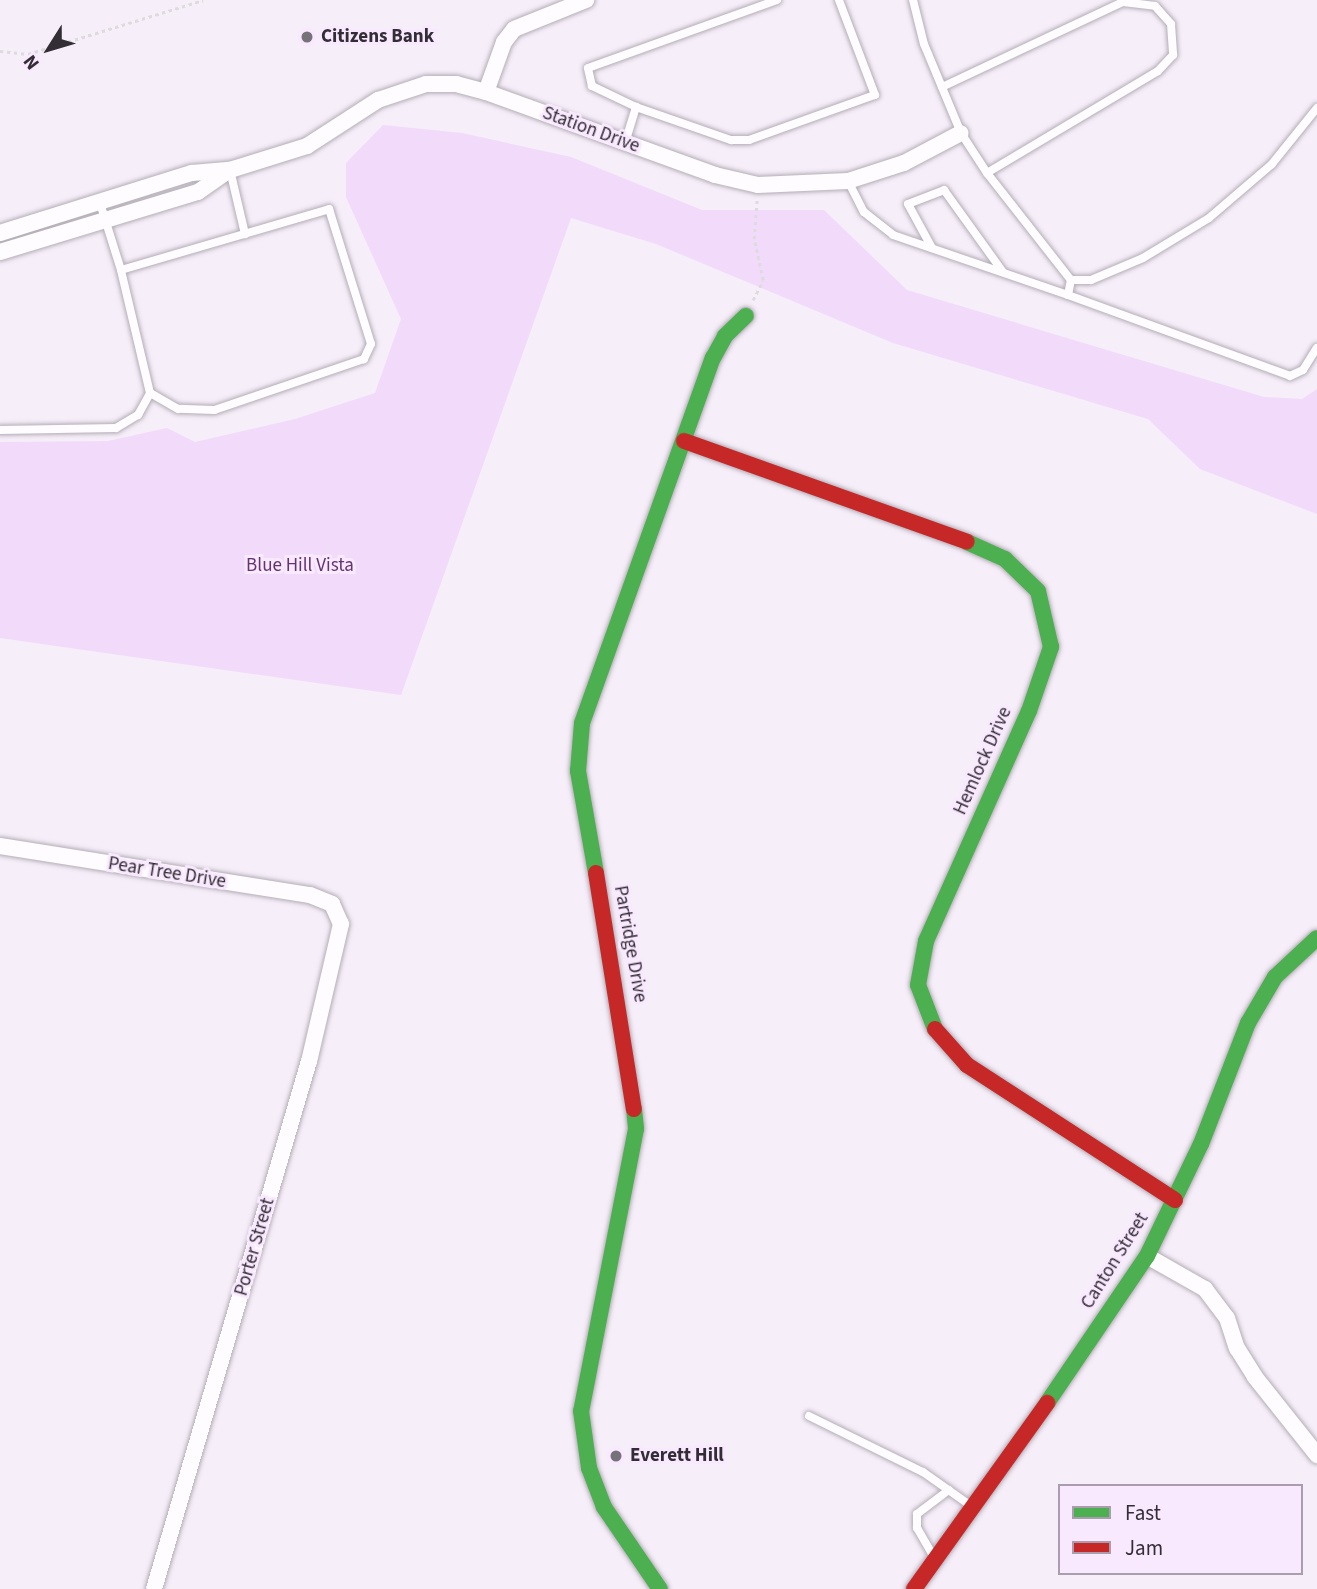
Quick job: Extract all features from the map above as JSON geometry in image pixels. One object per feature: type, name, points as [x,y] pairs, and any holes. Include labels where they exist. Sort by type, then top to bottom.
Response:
[{"type":"street","points":[[486,92],[504,41],[514,29],[586,0]]},
{"type":"street","name":"Station Drive","points":[[0,233],[192,173],[230,170],[307,146],[400,90],[442,83],[486,92],[715,175],[758,185],[849,181],[904,163],[961,133]]},
{"type":"street","name":"Station Drive","points":[[0,251],[198,192],[230,170]]},
{"type":"street","name":"Partridge Drive","points":[[660,1589],[615,1529],[604,1507],[589,1468],[581,1410],[636,1129],[629,1061],[578,771],[582,723],[593,686],[713,358],[725,336],[746,316]]},
{"type":"street","name":"Hemlock Drive","points":[[684,441],[956,537],[1005,559],[1038,591],[1051,647],[1029,711],[926,941],[918,985],[936,1033],[967,1065],[1175,1200]]},
{"type":"street","name":"Pear Tree Drive","points":[[0,846],[310,895],[332,904]]},
{"type":"street","name":"Porter Street","points":[[154,1589],[312,1049],[341,939],[341,924],[332,904]]},
{"type":"street","name":"Canton Street","points":[[914,1589],[937,1561],[1147,1256],[1175,1200],[1248,1023],[1275,977],[1317,938]]},
{"type":"street","points":[[1147,1256],[1205,1289],[1227,1318],[1237,1348],[1255,1377],[1317,1455]]},
{"type":"lane","points":[[777,0],[588,68],[592,86],[636,107],[731,140],[749,140],[875,95],[839,0]]},
{"type":"lane","points":[[913,0],[961,133],[987,173],[1071,280],[1068,295]]},
{"type":"lane","points":[[942,86],[1123,2],[1155,6],[1171,24],[1172,55],[1158,71],[987,173]]},
{"type":"lane","points":[[625,143],[636,107]]},
{"type":"lane","points":[[1071,280],[1091,280],[1143,258],[1209,218],[1272,164],[1317,108]]},
{"type":"lane","points":[[230,170],[245,234]]},
{"type":"lane","points":[[849,181],[877,226],[1290,376],[1303,370],[1317,348]]},
{"type":"lane","points":[[932,248],[908,204],[944,190],[1003,272]]},
{"type":"lane","points":[[0,430],[116,428],[138,415],[150,393],[121,270],[100,203]]},
{"type":"lane","points":[[121,270],[328,209],[371,344],[364,359],[214,410],[178,408],[150,393]]},
{"type":"lane","points":[[808,1416],[923,1472],[974,1508]]},
{"type":"lane","points":[[937,1561],[917,1528],[917,1514],[949,1490]]},
{"type":"path","points":[[0,51],[28,54],[203,0]]},
{"type":"path","points":[[746,316],[763,280],[754,239],[758,185]]},
{"type":"green space","name":"Blue Hill Vista","points":[[383,125],[462,133],[571,157],[702,210],[824,210],[907,290],[1264,397],[1302,399],[1317,389],[1317,514],[1200,469],[1148,419],[893,343],[656,244],[571,218],[401,695],[0,638],[0,442],[108,441],[167,428],[195,442],[295,419],[375,393],[401,319],[346,197],[346,163]]},
{"type":"traffic: fast","points":[[596,873],[578,771],[582,723],[713,358],[725,336],[746,316]]},
{"type":"traffic: fast","points":[[935,1029],[918,985],[926,941],[1029,711],[1051,647],[1038,591],[1005,559],[967,542]]},
{"type":"traffic: fast","points":[[1047,1403],[1147,1256],[1201,1144],[1248,1023],[1275,977],[1317,938]]},
{"type":"traffic: fast","points":[[634,1109],[636,1129],[581,1411],[589,1468],[604,1507],[660,1589]]},
{"type":"traffic: jam","points":[[684,441],[967,542]]},
{"type":"traffic: jam","points":[[596,873],[634,1109]]},
{"type":"traffic: jam","points":[[935,1029],[967,1065],[1175,1200]]},
{"type":"traffic: jam","points":[[914,1589],[1047,1403]]},
{"type":"place","name":"Citizens Bank","points":[[307,37]]},
{"type":"place","name":"Everett Hill","points":[[616,1456]]}]
